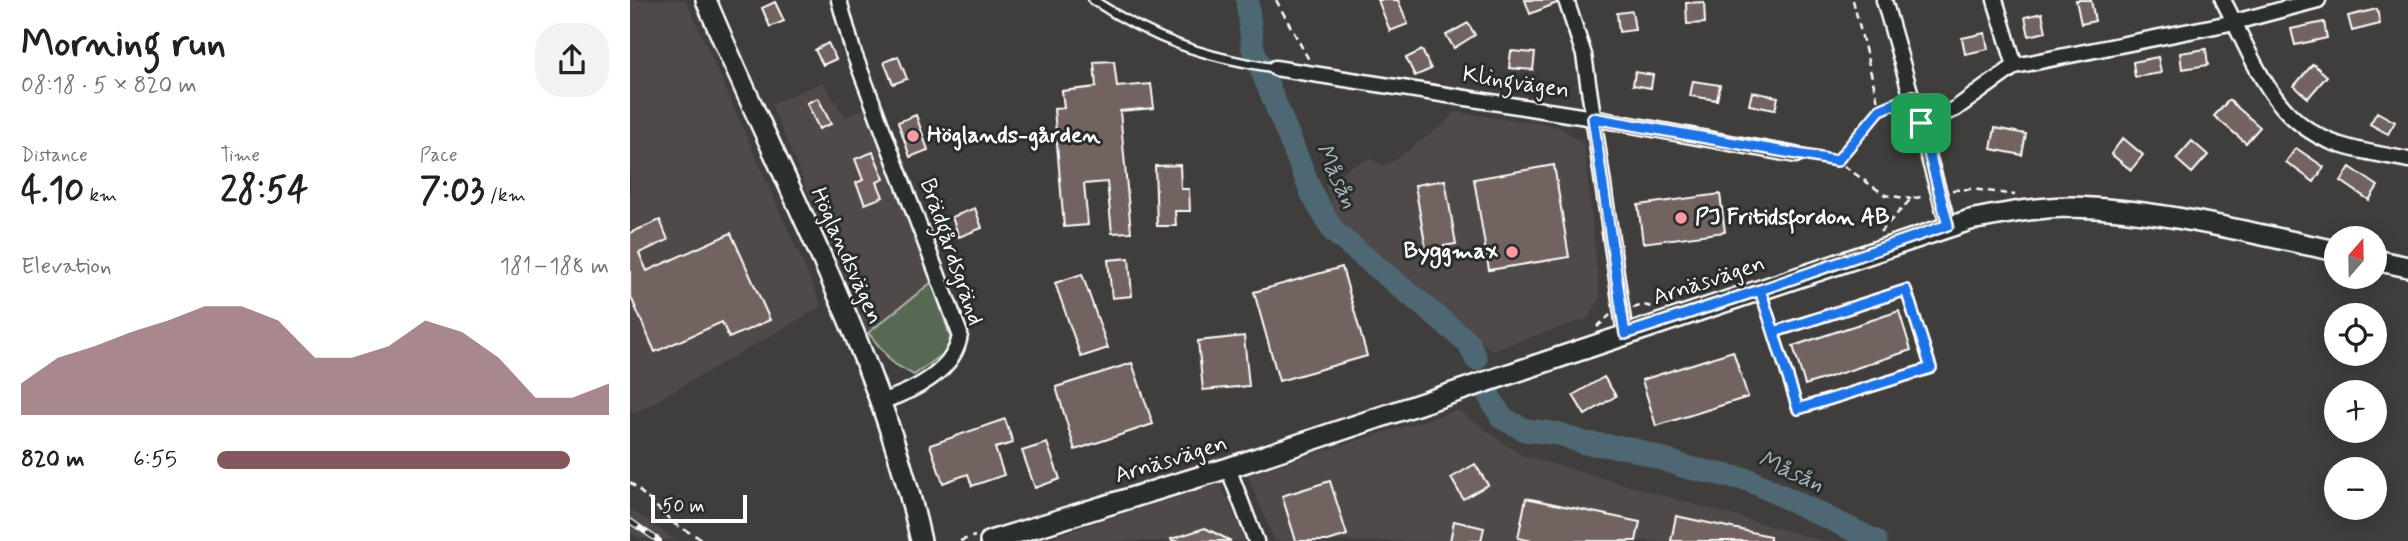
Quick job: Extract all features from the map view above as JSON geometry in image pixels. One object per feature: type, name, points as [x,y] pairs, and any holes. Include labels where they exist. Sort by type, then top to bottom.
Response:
[{"type":"street","name":"Höglandsvägen","points":[[706,0],[853,327],[880,402],[920,541]]},
{"type":"street","name":"Brädgårdsgränd","points":[[839,0],[853,51],[960,334],[959,348],[943,368],[901,395],[880,402]]},
{"type":"street","points":[[1566,0],[1584,55],[1625,334]]},
{"type":"street","points":[[1884,0],[1948,225]]},
{"type":"street","points":[[1995,0],[2015,66]]},
{"type":"street","points":[[2223,0],[2269,90],[2287,115],[2310,132],[2340,145],[2408,160]]},
{"type":"street","points":[[1921,123],[1955,109],[2015,66],[2235,22],[2318,0]]},
{"type":"street","name":"Klingvägen","points":[[1275,68],[1593,118],[1796,155]]},
{"type":"street","name":"Arnäsvägen","points":[[990,541],[1228,468],[1948,225],[2019,211],[2071,207],[2165,218],[2324,249]]},
{"type":"street","points":[[2387,263],[2408,267]]},
{"type":"street","points":[[1228,468],[1256,541]]},
{"type":"lane","name":"Klingvägen","points":[[1093,0],[1124,21],[1183,49],[1228,61],[1275,68]]},
{"type":"lane","points":[[1760,290],[1798,409],[1931,368],[1906,290],[1774,332]]},
{"type":"path","points":[[1276,0],[1317,76]]},
{"type":"path","points":[[1853,0],[1880,110]]},
{"type":"path","points":[[1837,161],[1880,110],[1913,96]]},
{"type":"path","points":[[1796,155],[1837,161],[1885,195],[1910,199]]},
{"type":"path","points":[[630,482],[676,526],[705,541]]},
{"type":"shaded area","points":[[630,0],[686,0],[822,306],[635,413],[630,409]]},
{"type":"shaded area","points":[[823,82],[845,117],[870,106],[932,282],[868,333],[771,104]]},
{"type":"shaded area","points":[[1455,112],[1558,126],[1584,145],[1600,298],[1589,318],[1492,350],[1339,225],[1325,185],[1353,165],[1370,159],[1383,165],[1395,160],[1443,125]]},
{"type":"shaded area","points":[[1458,410],[1521,455],[1823,541],[1275,541],[1247,474]]},
{"type":"shaded area","points":[[1220,482],[1246,541],[1040,541]]},
{"type":"shaded area","points":[[630,509],[677,541],[638,538],[630,533]]},
{"type":"green space","points":[[932,282],[951,339],[949,350],[914,375],[893,363],[868,333]]},
{"type":"building","points":[[1378,0],[1398,0],[1408,24],[1390,31]]},
{"type":"building","points":[[1525,0],[1557,0],[1557,3],[1530,14]]},
{"type":"building","points":[[2076,0],[2091,0],[2095,21],[2081,24]]},
{"type":"building","points":[[775,2],[784,21],[770,27],[762,8]]},
{"type":"building","points":[[1704,2],[1705,23],[1687,24],[1686,3]]},
{"type":"building","points":[[2377,9],[2380,24],[2352,31],[2348,16]]},
{"type":"building","points":[[1632,11],[1635,30],[1619,32],[1617,13]]},
{"type":"building","points":[[2042,13],[2046,32],[2029,36],[2025,17]]},
{"type":"building","points":[[2324,22],[2327,38],[2295,45],[2291,29]]},
{"type":"building","points":[[1468,23],[1475,35],[1454,48],[1446,35]]},
{"type":"building","points":[[1985,33],[1988,49],[1965,54],[1962,38]]},
{"type":"building","points":[[828,43],[836,59],[823,65],[815,50]]},
{"type":"building","points":[[2206,49],[2208,65],[2182,69],[2180,53]]},
{"type":"building","points":[[1422,50],[1431,69],[1415,76],[1406,58]]},
{"type":"building","points":[[1511,51],[1535,53],[1533,70],[1509,68]]},
{"type":"building","points":[[898,56],[907,79],[893,84],[884,62]]},
{"type":"building","points":[[2158,57],[2161,73],[2135,77],[2133,62]]},
{"type":"building","points":[[1114,61],[1117,87],[1151,84],[1154,108],[1120,111],[1131,232],[1112,233],[1107,182],[1084,184],[1088,225],[1064,227],[1054,109],[1064,108],[1062,91],[1096,87],[1094,62]]},
{"type":"building","points":[[2313,64],[2327,76],[2308,98],[2294,86]]},
{"type":"building","points":[[1635,72],[1653,75],[1651,88],[1633,85]]},
{"type":"building","points":[[1693,81],[1720,85],[1717,100],[1690,96]]},
{"type":"building","points":[[1752,92],[1778,97],[1775,110],[1749,105]]},
{"type":"building","points":[[818,98],[831,124],[819,129],[807,103]]},
{"type":"building","points":[[2229,100],[2260,127],[2246,143],[2214,116]]},
{"type":"building","points":[[2377,112],[2395,122],[2388,134],[2370,124]]},
{"type":"building","name":"Höglands-gården","points":[[916,115],[928,150],[910,157],[898,122]]},
{"type":"building","points":[[1995,128],[2026,134],[2022,155],[1991,149]]},
{"type":"building","points":[[2123,138],[2143,155],[2131,170],[2111,154]]},
{"type":"building","points":[[2192,141],[2208,155],[2192,173],[2176,159]]},
{"type":"building","points":[[2296,148],[2324,167],[2314,182],[2286,162]]},
{"type":"building","points":[[873,152],[884,179],[877,182],[883,197],[865,204],[856,183],[863,180],[855,159]]},
{"type":"building","points":[[1180,165],[1181,189],[1189,189],[1190,211],[1175,211],[1176,226],[1157,226],[1155,166]]},
{"type":"building","points":[[1554,165],[1569,257],[1489,270],[1474,179]]},
{"type":"building","points":[[2350,167],[2378,186],[2369,200],[2341,181]]},
{"type":"building","points":[[1445,180],[1456,244],[1426,249],[1415,185]]},
{"type":"building","name":"PJ Fritidsfordon AB","points":[[1720,194],[1725,232],[1643,243],[1638,205]]},
{"type":"building","points":[[975,208],[982,228],[959,237],[952,217]]},
{"type":"building","points":[[660,220],[668,240],[639,253],[647,271],[731,233],[770,320],[729,338],[722,322],[655,352],[630,295],[630,233]]},
{"type":"building","points":[[1129,258],[1132,296],[1112,298],[1108,260]]},
{"type":"building","points":[[1342,267],[1367,356],[1279,381],[1254,292]]},
{"type":"building","points":[[1082,274],[1108,348],[1081,357],[1055,283]]},
{"type":"building","points":[[1899,311],[1911,350],[1805,385],[1793,346]]},
{"type":"building","points":[[1244,336],[1249,386],[1203,390],[1198,341]]},
{"type":"building","points":[[1733,351],[1748,397],[1656,426],[1642,380]]},
{"type":"building","points":[[1132,363],[1153,424],[1075,450],[1056,387]]},
{"type":"building","points":[[1604,377],[1616,396],[1585,415],[1573,395]]},
{"type":"building","points":[[1005,419],[1013,443],[995,448],[1004,475],[972,486],[968,474],[943,483],[930,445]]},
{"type":"building","points":[[1047,443],[1060,479],[1035,488],[1022,451]]},
{"type":"building","points":[[1475,464],[1488,485],[1463,499],[1451,478]]},
{"type":"building","points":[[1330,481],[1347,535],[1328,541],[1296,541],[1282,496]]},
{"type":"building","points":[[1526,498],[1640,522],[1636,541],[1532,541],[1518,538]]},
{"type":"building","points":[[1676,516],[1770,536],[1770,541],[1671,541]]},
{"type":"building","points":[[1454,521],[1484,528],[1481,541],[1450,541]]},
{"type":"building","points":[[1205,528],[1231,541],[1171,539]]},
{"type":"waterway","name":"Måsån","points":[[1247,0],[1253,49],[1313,196],[1334,232],[1469,343],[1476,359]]},
{"type":"waterway","name":"Måsån","points":[[1489,396],[1502,418],[1525,430],[1560,434],[1584,443],[1629,448],[1689,468],[1749,480],[1876,541]]},
{"type":"railway","points":[[630,521],[659,541]]},
{"type":"place","name":"Höglands-gården","points":[[913,136]]},
{"type":"place","name":"PJ Fritidsfordon AB","points":[[1681,218]]},
{"type":"place","name":"Byggmax","points":[[1512,252]]},
{"type":"route","points":[[1921,123],[1913,96],[1880,110],[1837,161],[1593,118],[1625,334],[1760,290],[1798,409],[1931,368],[1906,290],[1774,332],[1760,290],[1948,225],[1921,123]]}]
